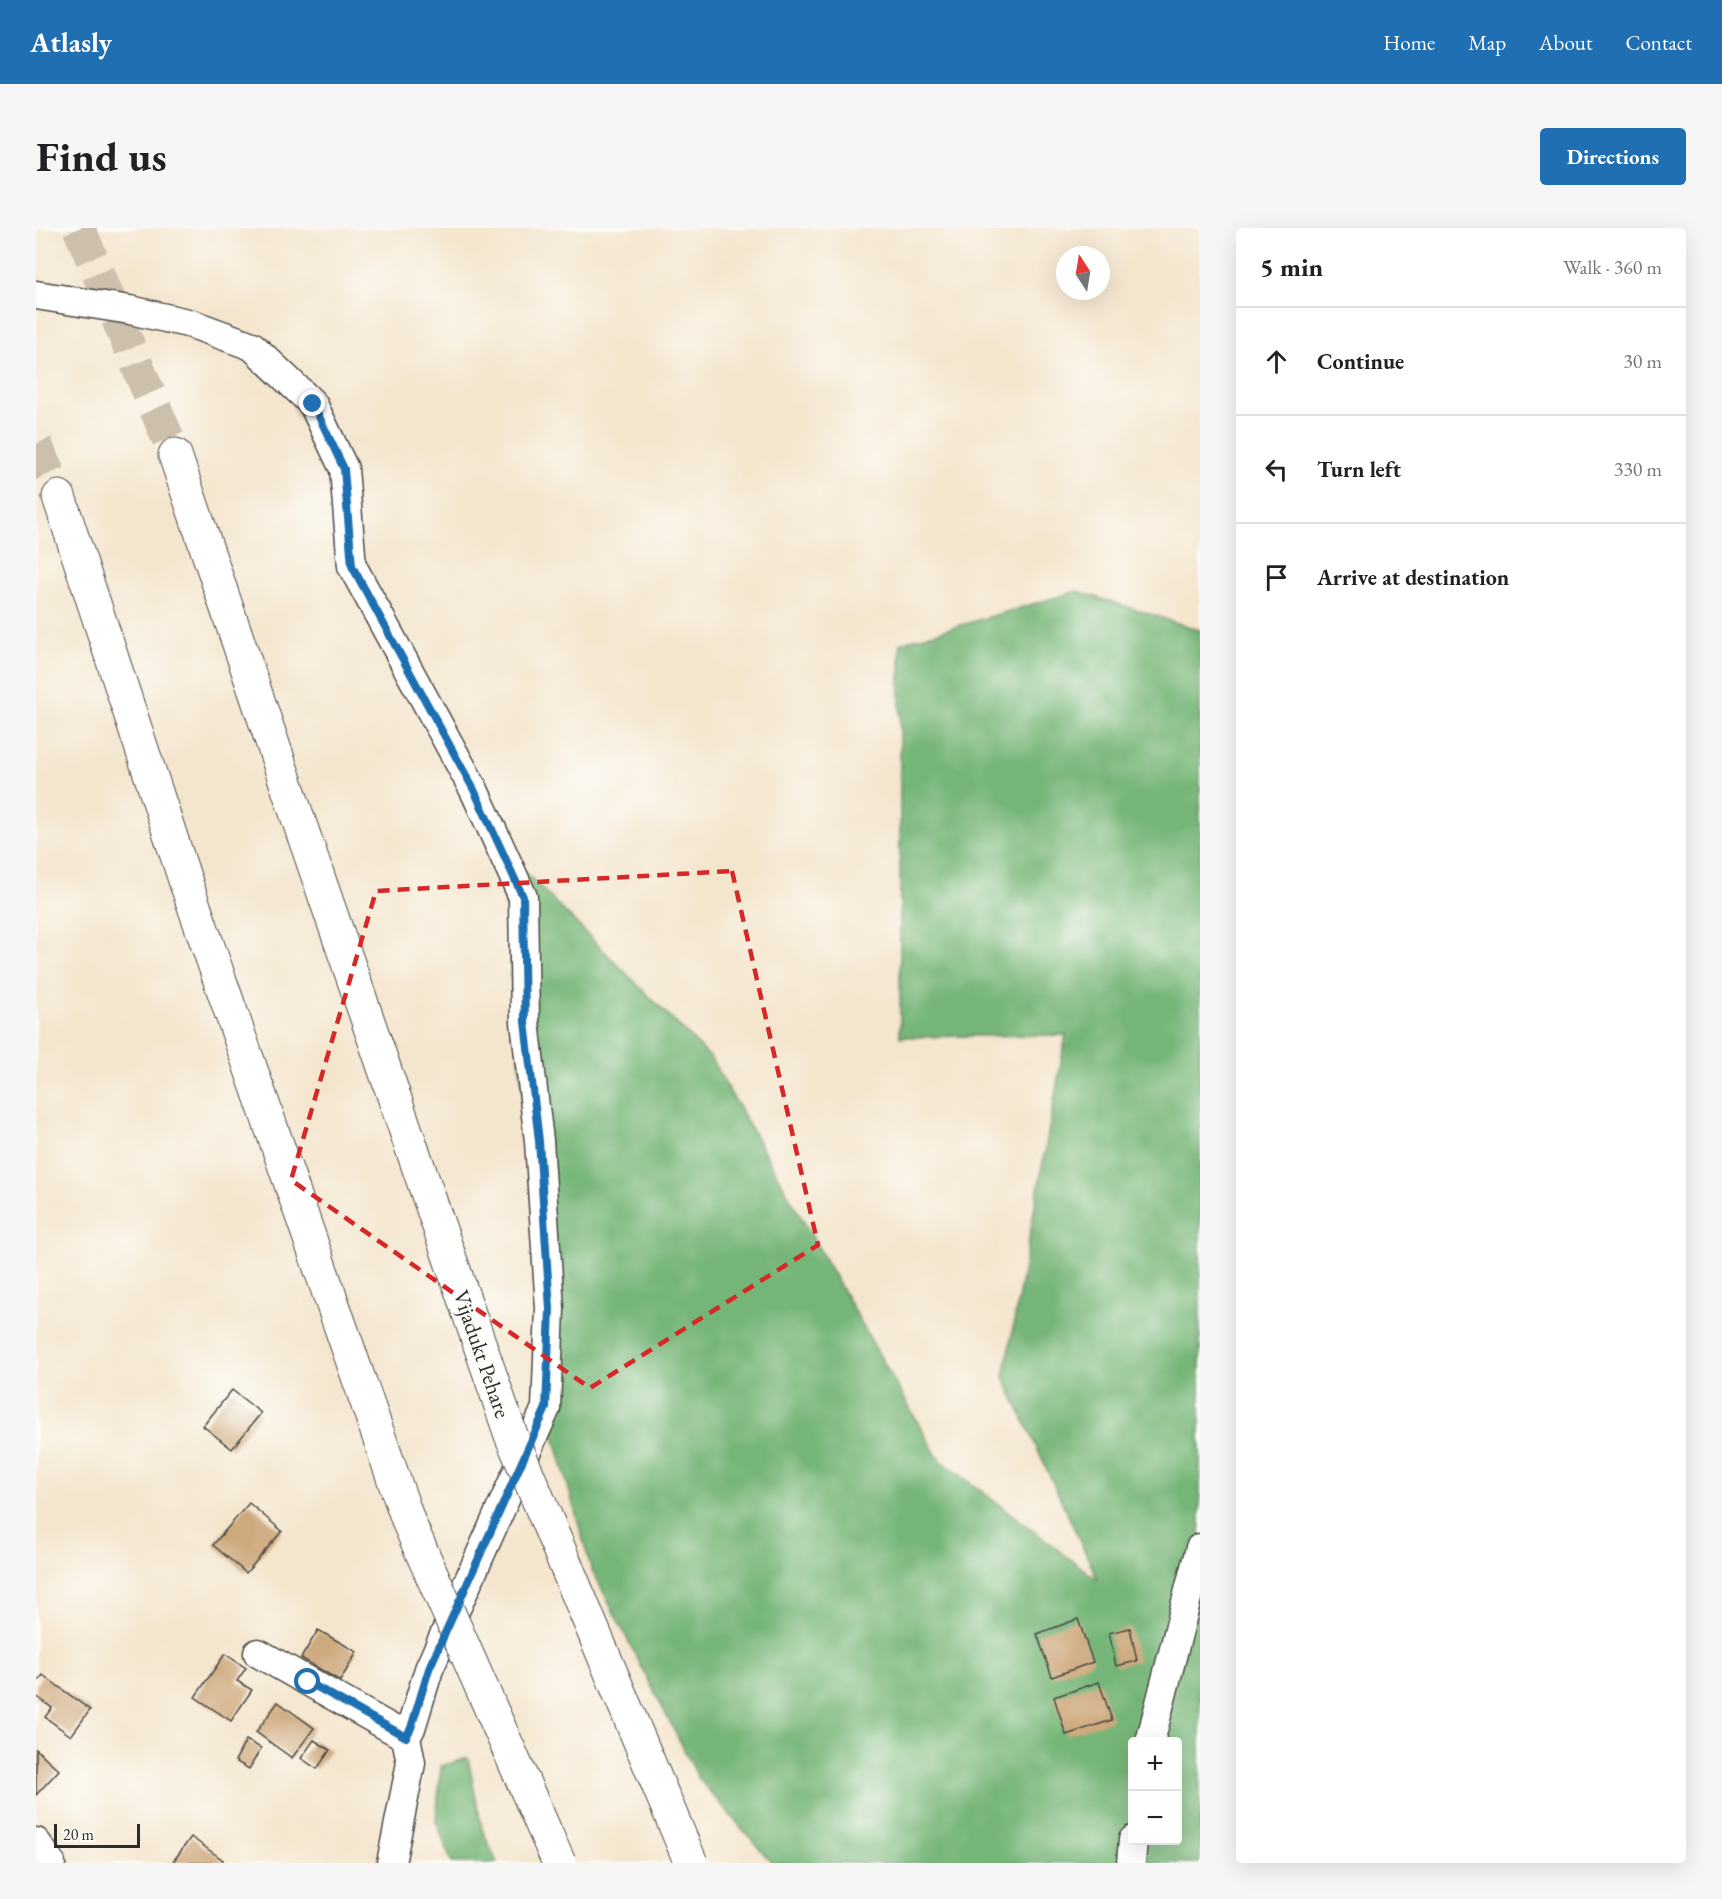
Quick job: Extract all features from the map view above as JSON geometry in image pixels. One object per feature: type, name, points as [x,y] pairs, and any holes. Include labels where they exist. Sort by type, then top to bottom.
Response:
[{"type":"highway","name":"Vijadukt Pehare","points":[[175,454],[511,1435],[692,1863]]},
{"type":"highway","points":[[59,497],[186,883],[409,1523],[559,1863]]},
{"type":"street","points":[[36,295],[130,310],[192,324],[252,346],[313,404],[344,469],[352,566],[474,790],[523,897],[525,1022],[539,1141],[550,1309],[546,1408],[429,1669],[411,1728],[406,1737],[411,1763],[391,1863]]},
{"type":"street","points":[[1150,1737],[1200,1548]]},
{"type":"street","points":[[258,1653],[406,1737]]},
{"type":"street","points":[[36,1842],[51,1863]]},
{"type":"street","points":[[1131,1863],[1133,1845]]},
{"type":"highlighted area","points":[[732,871],[818,1245],[590,1388],[291,1180],[376,891]]},
{"type":"green space","points":[[1077,591],[1200,630],[1200,1863],[772,1863],[699,1779],[591,1568],[546,1408],[546,1351],[500,847],[710,1057],[938,1458],[1098,1580],[1004,1377],[1066,1035],[900,1037],[900,643]]},
{"type":"green space","points":[[468,1758],[482,1829],[497,1863],[452,1863],[436,1821],[441,1766]]},
{"type":"building","points":[[232,1390],[261,1413],[232,1449],[203,1426]]},
{"type":"building","points":[[249,1503],[282,1531],[246,1573],[213,1545]]},
{"type":"building","points":[[1078,1619],[1093,1662],[1052,1677],[1037,1634]]},
{"type":"building","points":[[1130,1628],[1137,1661],[1116,1666],[1109,1633]]},
{"type":"building","points":[[318,1630],[357,1652],[340,1681],[301,1658]]},
{"type":"building","points":[[225,1654],[246,1668],[237,1681],[252,1690],[231,1721],[195,1697]]},
{"type":"building","points":[[43,1675],[90,1710],[71,1736],[45,1717],[52,1708],[36,1696],[36,1684]]},
{"type":"building","points":[[1099,1682],[1112,1720],[1066,1735],[1054,1697]]},
{"type":"building","points":[[278,1702],[314,1728],[292,1758],[256,1732]]},
{"type":"building","points":[[246,1740],[261,1748],[249,1769],[235,1761]]},
{"type":"building","points":[[314,1740],[330,1750],[317,1769],[301,1758]]},
{"type":"building","points":[[36,1749],[59,1770],[36,1795]]},
{"type":"building","points":[[191,1837],[223,1860],[221,1863],[172,1863]]},
{"type":"tunnel","points":[[79,228],[175,455]]},
{"type":"tunnel","points":[[36,444],[59,497]]},
{"type":"route","points":[[308,1682],[406,1737],[411,1728],[429,1669],[546,1408],[550,1309],[539,1141],[525,1022],[523,897],[474,790],[352,566],[344,469],[313,404]]}]
